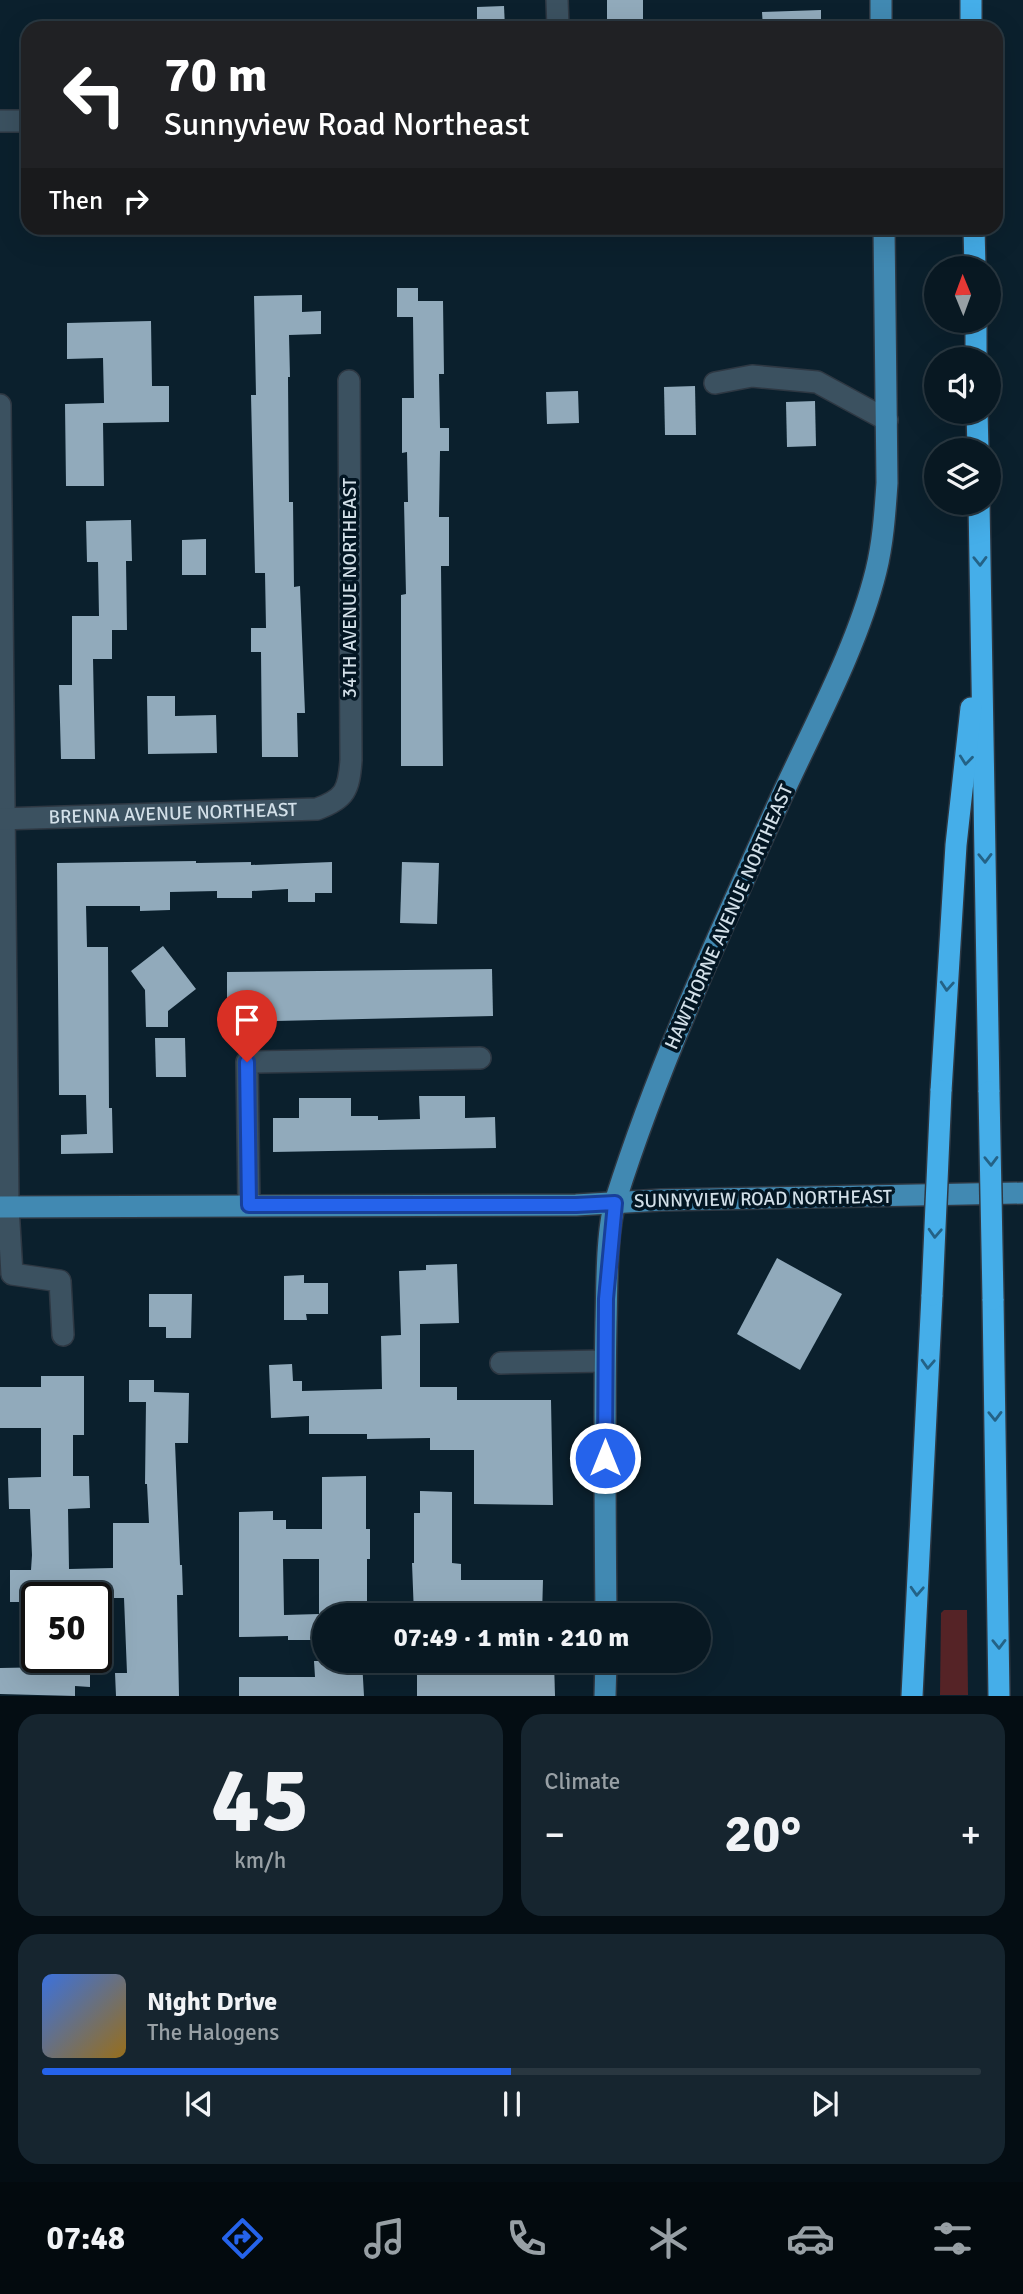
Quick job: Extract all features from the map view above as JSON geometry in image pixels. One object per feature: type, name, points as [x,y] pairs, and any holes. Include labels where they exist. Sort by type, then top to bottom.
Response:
[{"type":"highway","points":[[971,0],[971,21]]},
{"type":"highway","points":[[974,235],[975,256]]},
{"type":"highway","points":[[979,515],[999,1696]]},
{"type":"highway","points":[[912,1696],[941,1091],[956,845],[981,619]]},
{"type":"main road","points":[[881,0],[881,21]]},
{"type":"main road","name":"HAWTHORNE AVENUE NORTHEAST","points":[[606,1603],[606,1299],[615,1203],[655,1088],[687,1011],[866,607],[876,570],[886,509],[884,235]]},
{"type":"main road","name":"SUNNYVIEW ROAD NORTHEAST","points":[[4,1207],[576,1205],[1023,1193]]},
{"type":"main road","points":[[605,1696],[606,1673]]},
{"type":"street","points":[[557,0],[558,21]]},
{"type":"street","points":[[0,121],[21,121]]},
{"type":"street","points":[[715,383],[752,376],[817,382],[887,420]]},
{"type":"street","name":"34TH AVENUE NORTHEAST","points":[[344,794],[350,780],[351,760],[349,381]]},
{"type":"street","points":[[0,405],[4,1207],[12,1274],[60,1281],[63,1335]]},
{"type":"street","name":"BRENNA AVENUE NORTHEAST","points":[[2,819],[317,809],[333,803],[344,794]]},
{"type":"street","points":[[249,1205],[247,1062],[481,1058]]},
{"type":"street","points":[[501,1363],[605,1361]]},
{"type":"shaded area","points":[[944,1610],[967,1610],[968,1695],[940,1695],[941,1613]]},
{"type":"building","points":[[607,0],[643,0],[643,21],[607,21]]},
{"type":"building","points":[[504,6],[505,21],[477,21],[477,7]]},
{"type":"building","points":[[821,10],[821,21],[763,21],[762,12]]},
{"type":"building","points":[[397,288],[418,288],[418,301],[443,301],[444,374],[439,374],[440,428],[449,428],[449,451],[440,451],[439,517],[449,517],[449,566],[441,566],[443,766],[401,766],[401,595],[406,594],[404,502],[408,502],[407,452],[402,453],[402,398],[414,398],[413,317],[397,317]]},
{"type":"building","points":[[302,295],[302,312],[321,311],[321,334],[289,335],[289,502],[293,502],[294,587],[300,586],[305,713],[297,713],[298,757],[262,757],[261,652],[251,652],[251,628],[266,628],[265,573],[255,573],[251,395],[256,395],[254,296]]},
{"type":"building","points":[[151,321],[152,386],[169,386],[169,422],[103,423],[104,486],[66,486],[65,404],[104,403],[103,358],[67,359],[67,323]]},
{"type":"building","points":[[695,386],[696,435],[665,435],[664,387]]},
{"type":"building","points":[[578,391],[579,423],[547,424],[546,392]]},
{"type":"building","points":[[815,401],[816,446],[787,447],[786,402]]},
{"type":"building","points":[[131,520],[132,561],[126,561],[127,630],[112,630],[112,659],[93,659],[95,759],[61,759],[59,685],[72,685],[72,616],[99,616],[98,562],[87,562],[86,521]]},
{"type":"building","points":[[206,539],[206,575],[182,575],[182,540]]},
{"type":"building","points":[[147,696],[175,696],[175,716],[216,715],[217,753],[148,754]]},
{"type":"building","points":[[251,862],[251,865],[332,862],[332,893],[315,893],[315,902],[288,902],[288,889],[252,891],[252,898],[217,898],[217,891],[170,892],[170,910],[140,911],[140,906],[86,906],[87,947],[108,947],[109,1108],[112,1108],[113,1153],[61,1154],[61,1135],[87,1134],[86,1095],[59,1095],[57,863]]},
{"type":"building","points":[[402,862],[439,863],[437,924],[400,923]]},
{"type":"building","points":[[163,946],[196,989],[168,1011],[168,1027],[146,1027],[145,990],[131,971]]},
{"type":"building","points":[[492,969],[493,1016],[227,1022],[227,972]]},
{"type":"building","points":[[155,1038],[185,1038],[186,1077],[156,1077]]},
{"type":"building","points":[[419,1096],[465,1096],[465,1118],[495,1117],[496,1148],[273,1152],[273,1118],[299,1118],[299,1098],[351,1098],[351,1116],[378,1116],[378,1120],[420,1119]]},
{"type":"building","points":[[777,1258],[842,1294],[800,1370],[737,1334]]},
{"type":"building","points":[[457,1264],[459,1323],[420,1324],[420,1387],[457,1387],[457,1400],[551,1400],[553,1505],[474,1504],[474,1450],[430,1450],[430,1438],[367,1439],[367,1434],[309,1434],[309,1416],[271,1418],[269,1365],[292,1364],[293,1381],[302,1381],[302,1391],[382,1389],[381,1336],[401,1335],[399,1271],[426,1270],[426,1265]]},
{"type":"building","points":[[304,1275],[304,1283],[328,1283],[328,1314],[306,1314],[307,1320],[284,1320],[284,1276]]},
{"type":"building","points":[[149,1294],[192,1294],[191,1338],[166,1338],[166,1327],[149,1327]]},
{"type":"building","points":[[41,1376],[84,1376],[84,1435],[73,1435],[73,1476],[89,1476],[90,1508],[68,1509],[69,1569],[113,1568],[113,1523],[149,1523],[145,1484],[146,1402],[129,1402],[129,1380],[154,1380],[154,1392],[189,1393],[188,1443],[175,1443],[183,1595],[177,1595],[179,1696],[116,1696],[115,1673],[127,1673],[124,1598],[112,1598],[112,1582],[21,1582],[21,1602],[10,1602],[10,1570],[31,1570],[32,1555],[30,1509],[9,1509],[8,1478],[41,1477],[41,1428],[0,1428],[0,1387],[41,1387]]},
{"type":"building","points":[[366,1476],[366,1529],[370,1529],[367,1603],[319,1603],[319,1559],[283,1559],[284,1615],[312,1614],[312,1640],[288,1640],[288,1636],[239,1637],[239,1512],[273,1511],[273,1520],[286,1520],[286,1529],[322,1529],[322,1477]]},
{"type":"building","points":[[420,1491],[452,1492],[452,1563],[461,1564],[461,1580],[543,1580],[542,1603],[414,1603],[414,1513],[420,1513]]},
{"type":"building","points":[[0,1668],[21,1668],[21,1673],[90,1673],[90,1687],[75,1686],[75,1696],[0,1694]]},
{"type":"building","points":[[315,1673],[363,1673],[364,1696],[239,1696],[239,1677],[315,1677]]},
{"type":"building","points":[[417,1673],[554,1673],[555,1696],[417,1696]]},
{"type":"route","points":[[247,1062],[249,1205],[615,1203],[606,1299],[605,1458]]}]
